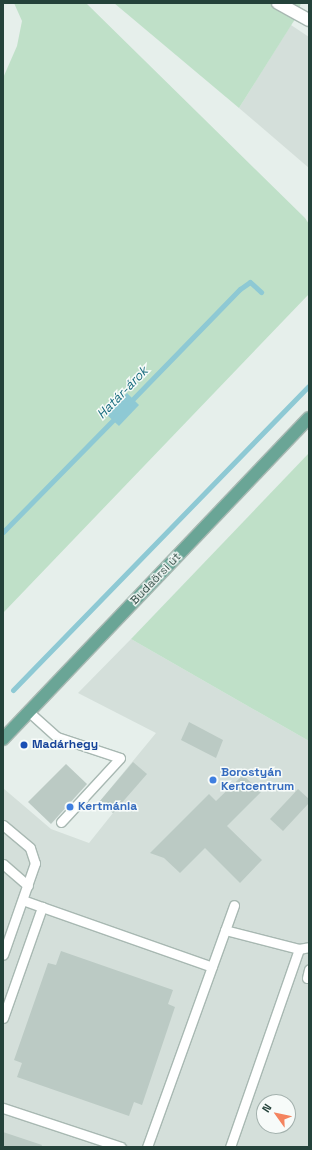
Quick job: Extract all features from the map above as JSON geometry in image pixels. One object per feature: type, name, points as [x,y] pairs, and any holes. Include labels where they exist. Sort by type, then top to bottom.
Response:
[{"type":"main road","name":"Budaörsi út","points":[[3,739],[309,418]]},
{"type":"street","points":[[278,3],[309,20]]},
{"type":"lane","points":[[29,712],[57,737],[120,758],[61,822]]},
{"type":"lane","points":[[3,825],[34,854],[36,863],[3,955]]},
{"type":"lane","points":[[3,864],[28,886]]},
{"type":"lane","points":[[23,900],[212,967]]},
{"type":"lane","points":[[147,1147],[234,905]]},
{"type":"lane","points":[[3,1018],[42,907]]},
{"type":"lane","points":[[225,930],[299,949],[309,947]]},
{"type":"lane","points":[[230,1147],[299,949]]},
{"type":"lane","points":[[3,1108],[121,1147]]},
{"type":"shaded area","points":[[291,25],[309,37],[309,168],[239,108]]},
{"type":"shaded area","points":[[131,639],[309,741],[309,1147],[3,1147],[3,788],[51,829],[89,843],[113,813],[100,801],[156,733],[78,693]]},
{"type":"green space","points":[[14,3],[86,3],[305,218],[309,224],[309,294],[3,613],[3,78],[17,46],[22,21]]},
{"type":"green space","points":[[114,3],[301,3],[297,16],[239,108]]},
{"type":"green space","points":[[309,453],[309,741],[131,639]]},
{"type":"water","points":[[127,393],[139,405],[119,426],[106,414]]},
{"type":"building","points":[[189,722],[223,740],[216,758],[181,740]]},
{"type":"building","points":[[133,762],[147,774],[113,813],[100,801]]},
{"type":"building","points":[[66,764],[87,784],[51,824],[28,802]]},
{"type":"building","points":[[243,775],[261,792],[227,826],[262,860],[240,883],[205,848],[180,873],[164,858],[150,853],[209,794],[216,801]]},
{"type":"building","points":[[298,789],[309,799],[309,803],[283,831],[270,819]]},
{"type":"building","points":[[61,951],[173,990],[168,1004],[175,1007],[142,1105],[134,1102],[129,1116],[17,1077],[22,1063],[14,1060],[48,963],[56,965]]},
{"type":"building","points":[[3,1132],[42,1145],[41,1147],[3,1147]]},
{"type":"waterway","name":"Határ-árok","points":[[129,403],[240,289],[250,282],[261,292]]},
{"type":"waterway","points":[[13,690],[309,386]]},
{"type":"waterway","name":"Határ-árok","points":[[3,532],[117,416]]},
{"type":"place","name":"Madárhegy","points":[[24,745]]},
{"type":"place","name":"Borostyán Kertcentrum","points":[[213,780]]},
{"type":"place","name":"Kertmánia","points":[[70,807]]}]
